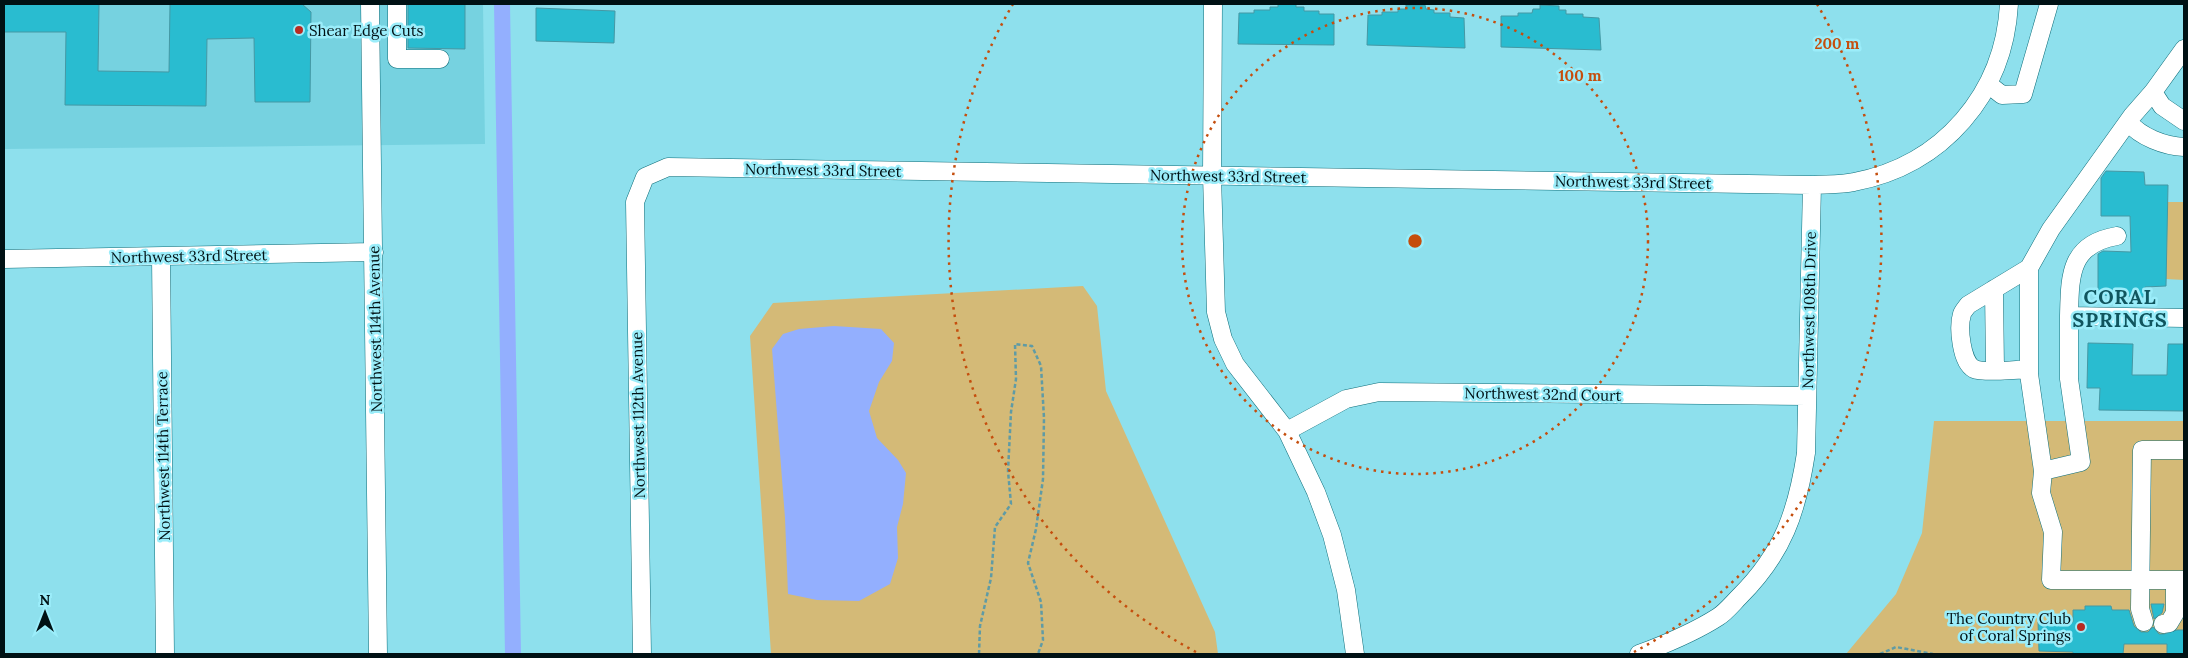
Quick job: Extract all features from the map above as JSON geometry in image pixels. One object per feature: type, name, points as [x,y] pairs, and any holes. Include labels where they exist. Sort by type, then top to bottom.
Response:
[{"type":"street","name":"Northwest 114th Avenue","points":[[370,4],[378,654]]},
{"type":"street","points":[[397,4],[397,59]]},
{"type":"street","points":[[1213,4],[1212,176],[1216,312],[1222,339],[1235,364],[1288,431],[1316,492],[1332,535],[1346,590],[1355,654]]},
{"type":"street","points":[[1988,84],[2002,94],[2023,94],[2048,4]]},
{"type":"street","points":[[1812,185],[1853,182],[1892,171],[1927,153],[1960,127],[1985,92],[2001,53],[2006,5]]},
{"type":"street","points":[[2163,624],[2169,623],[2175,613],[2180,580],[2051,580],[2053,532],[2041,493],[2043,471],[2028,369],[2029,268],[2051,229],[2128,122],[2153,92],[2184,49]]},
{"type":"street","points":[[371,58],[440,59]]},
{"type":"street","points":[[2153,92],[2162,106],[2184,121]]},
{"type":"street","points":[[2128,122],[2136,131],[2155,140],[2176,147],[2184,147]]},
{"type":"street","name":"Northwest 33rd Street","points":[[646,178],[668,167],[1812,185]]},
{"type":"street","name":"Northwest 112th Avenue","points":[[642,654],[635,202],[646,178]]},
{"type":"street","name":"Northwest 108th Drive","points":[[1639,654],[1678,640],[1720,616],[1757,579],[1786,533],[1800,493],[1806,453],[1812,185]]},
{"type":"street","points":[[2043,471],[2081,462],[2068,379],[2072,270],[2079,256],[2090,245],[2116,236]]},
{"type":"street","name":"Northwest 33rd Street","points":[[4,259],[374,252]]},
{"type":"street","name":"Northwest 114th Terrace","points":[[161,257],[165,654]]},
{"type":"street","points":[[2028,369],[1975,369],[1969,363],[1962,350],[1961,327],[1962,314],[1968,304],[2029,268]]},
{"type":"street","points":[[1994,289],[1995,370]]},
{"type":"street","points":[[2070,316],[2184,318]]},
{"type":"street","name":"Northwest 32nd Court","points":[[1288,431],[1346,399],[1379,392],[1807,396]]},
{"type":"street","points":[[2144,622],[2140,609],[2142,450],[2184,450]]},
{"type":"path","points":[[979,654],[980,626],[991,578],[996,527],[1011,504],[1008,471],[1011,412],[1016,379],[1015,344],[1032,346],[1041,366],[1044,418],[1043,479],[1036,529],[1028,563],[1041,602],[1043,640],[1038,654]]},
{"type":"path","points":[[1880,654],[1896,646],[1933,654]]},
{"type":"shaded area","points":[[4,4],[483,4],[485,144],[4,149]]},
{"type":"shaded area","points":[[2167,202],[2184,202],[2184,280],[2166,279]]},
{"type":"shaded area","points":[[1083,286],[1097,306],[1106,391],[1215,632],[1218,654],[771,654],[750,336],[773,303]]},
{"type":"shaded area","points":[[834,326],[881,329],[894,343],[892,361],[879,382],[869,411],[877,438],[898,460],[906,473],[903,504],[897,527],[898,558],[890,584],[859,601],[817,600],[788,594],[785,518],[772,349],[783,334],[799,329]]},
{"type":"shaded area","name":"The Country Club of Coral Springs","points":[[1934,421],[2184,421],[2184,654],[1846,654],[1896,594],[1922,533]]},
{"type":"building","points":[[4,4],[99,4],[98,71],[169,72],[170,4],[302,4],[311,12],[310,102],[255,102],[254,38],[207,39],[206,106],[65,105],[66,32],[4,32]]},
{"type":"building","points":[[408,4],[465,4],[465,49],[408,48]]},
{"type":"building","points":[[1278,4],[1296,4],[1296,7],[1304,7],[1304,11],[1334,14],[1334,45],[1238,44],[1239,13],[1254,13],[1254,10],[1270,10],[1270,7],[1278,7]]},
{"type":"building","points":[[1406,5],[1425,5],[1426,9],[1434,10],[1434,13],[1450,13],[1450,17],[1464,18],[1465,48],[1367,45],[1368,15],[1382,15],[1382,12],[1398,12],[1398,9],[1406,9]]},
{"type":"building","points":[[1540,5],[1559,6],[1559,10],[1566,10],[1566,14],[1583,14],[1583,17],[1599,18],[1601,50],[1501,47],[1501,16],[1518,16],[1518,13],[1532,13],[1533,9],[1540,9]]},
{"type":"building","points":[[536,8],[615,11],[614,43],[536,41]]},
{"type":"building","points":[[2106,171],[2144,172],[2145,185],[2168,185],[2166,286],[2145,287],[2144,297],[2098,295],[2098,254],[2103,251],[2131,252],[2130,216],[2101,216],[2101,178]]},
{"type":"building","points":[[2088,343],[2133,344],[2132,375],[2167,375],[2168,344],[2184,344],[2184,411],[2099,410],[2100,388],[2087,388]]},
{"type":"building","points":[[2151,604],[2164,604],[2162,613],[2154,619]]},
{"type":"building","name":"The Country Club of Coral Springs","points":[[2085,606],[2111,606],[2112,610],[2129,610],[2134,626],[2141,632],[2148,632],[2153,627],[2159,634],[2184,630],[2184,654],[2167,654],[2167,644],[2124,644],[2123,654],[2073,654],[2073,652],[2039,651],[2038,622],[2073,622],[2073,610],[2085,610]]},
{"type":"waterway","points":[[502,4],[513,654]]},
{"type":"place","name":"Shear Edge Cuts","points":[[299,30]]},
{"type":"place","name":"The Country Club of Coral Springs","points":[[2081,627]]},
{"type":"district","name":"CORAL SPRINGS","points":[[2120,308]]}]
